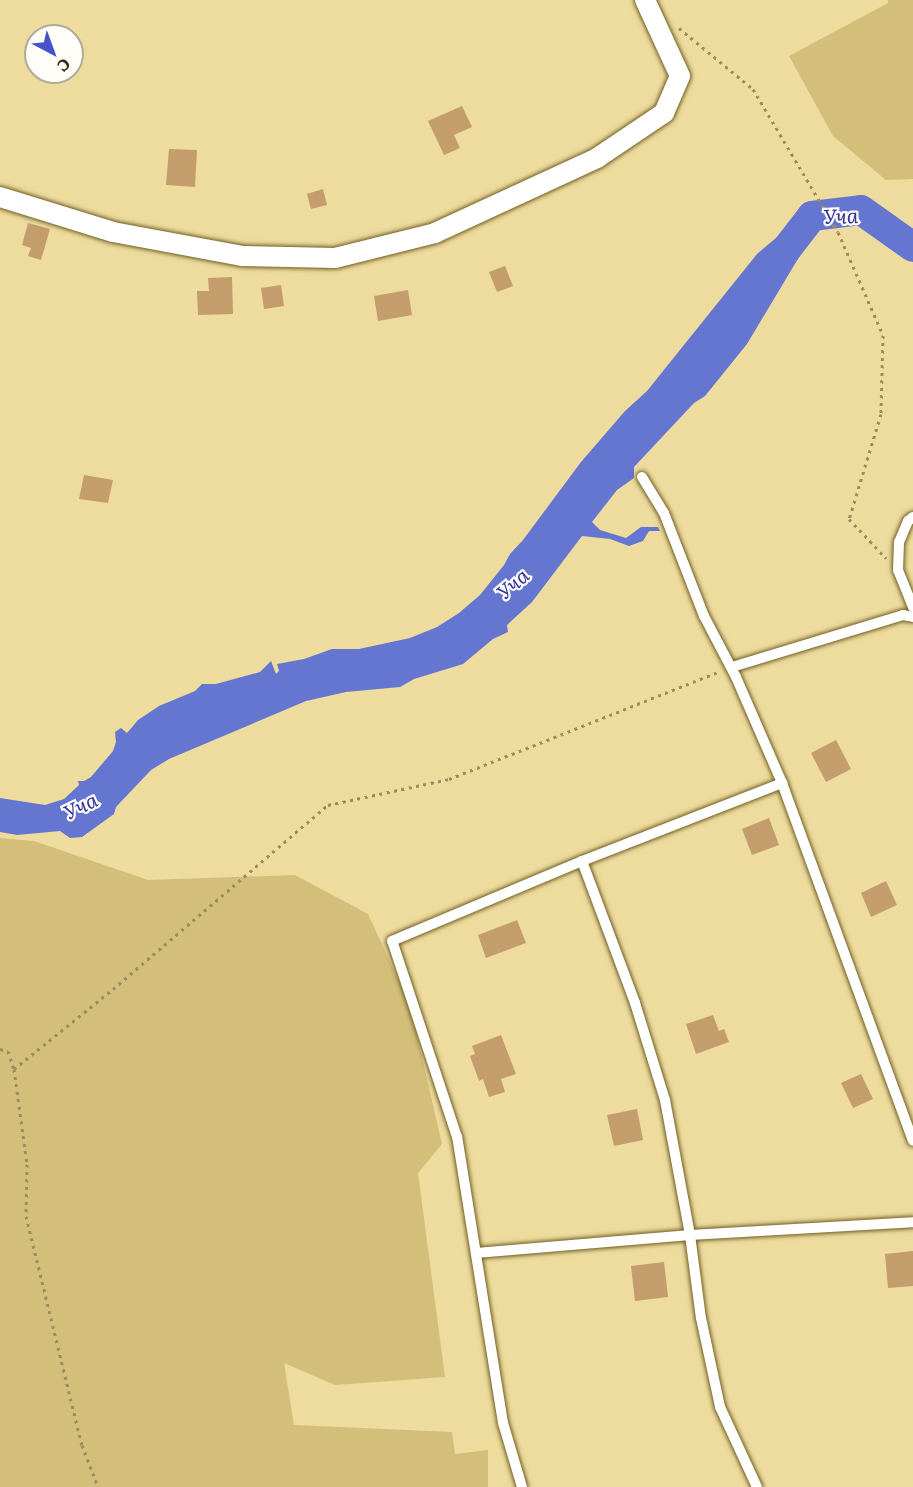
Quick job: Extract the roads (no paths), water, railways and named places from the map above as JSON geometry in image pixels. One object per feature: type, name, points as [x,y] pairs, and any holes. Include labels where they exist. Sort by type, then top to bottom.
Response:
[{"type":"street","points":[[0,197],[113,232],[242,256],[335,258],[435,233],[597,158],[664,113],[680,76],[645,0]]},
{"type":"lane","points":[[642,477],[664,513],[704,616],[732,667],[782,783],[913,1141]]},
{"type":"lane","points":[[913,517],[908,521],[899,542],[898,570],[913,607]]},
{"type":"lane","points":[[732,667],[903,615],[913,617]]},
{"type":"lane","points":[[522,1487],[503,1423],[457,1137],[392,941],[582,861],[782,783]]},
{"type":"lane","points":[[582,861],[635,1003],[665,1100],[690,1235],[701,1318],[720,1407],[756,1487]]},
{"type":"lane","points":[[476,1253],[690,1235],[913,1222]]},
{"type":"water","points":[[802,216],[814,232],[747,344],[705,396],[694,403],[634,467],[634,478],[617,490],[592,522],[600,530],[626,538],[641,527],[658,527],[660,531],[649,531],[643,541],[629,546],[610,539],[582,536],[532,602],[507,625],[508,632],[493,639],[463,664],[414,679],[400,687],[346,692],[306,701],[169,759],[151,770],[116,807],[114,814],[82,837],[70,838],[60,831],[17,835],[0,832],[0,798],[45,805],[64,799],[79,785],[78,781],[91,777],[113,751],[116,742],[115,732],[121,728],[127,733],[138,720],[159,706],[195,691],[202,684],[216,684],[260,672],[271,661],[276,674],[279,671],[277,664],[304,659],[332,649],[359,649],[410,638],[437,627],[459,613],[480,595],[581,462],[625,411],[647,391],[757,254]]},
{"type":"waterway","name":"Уча","points":[[782,255],[812,216],[861,210],[913,247]]}]
